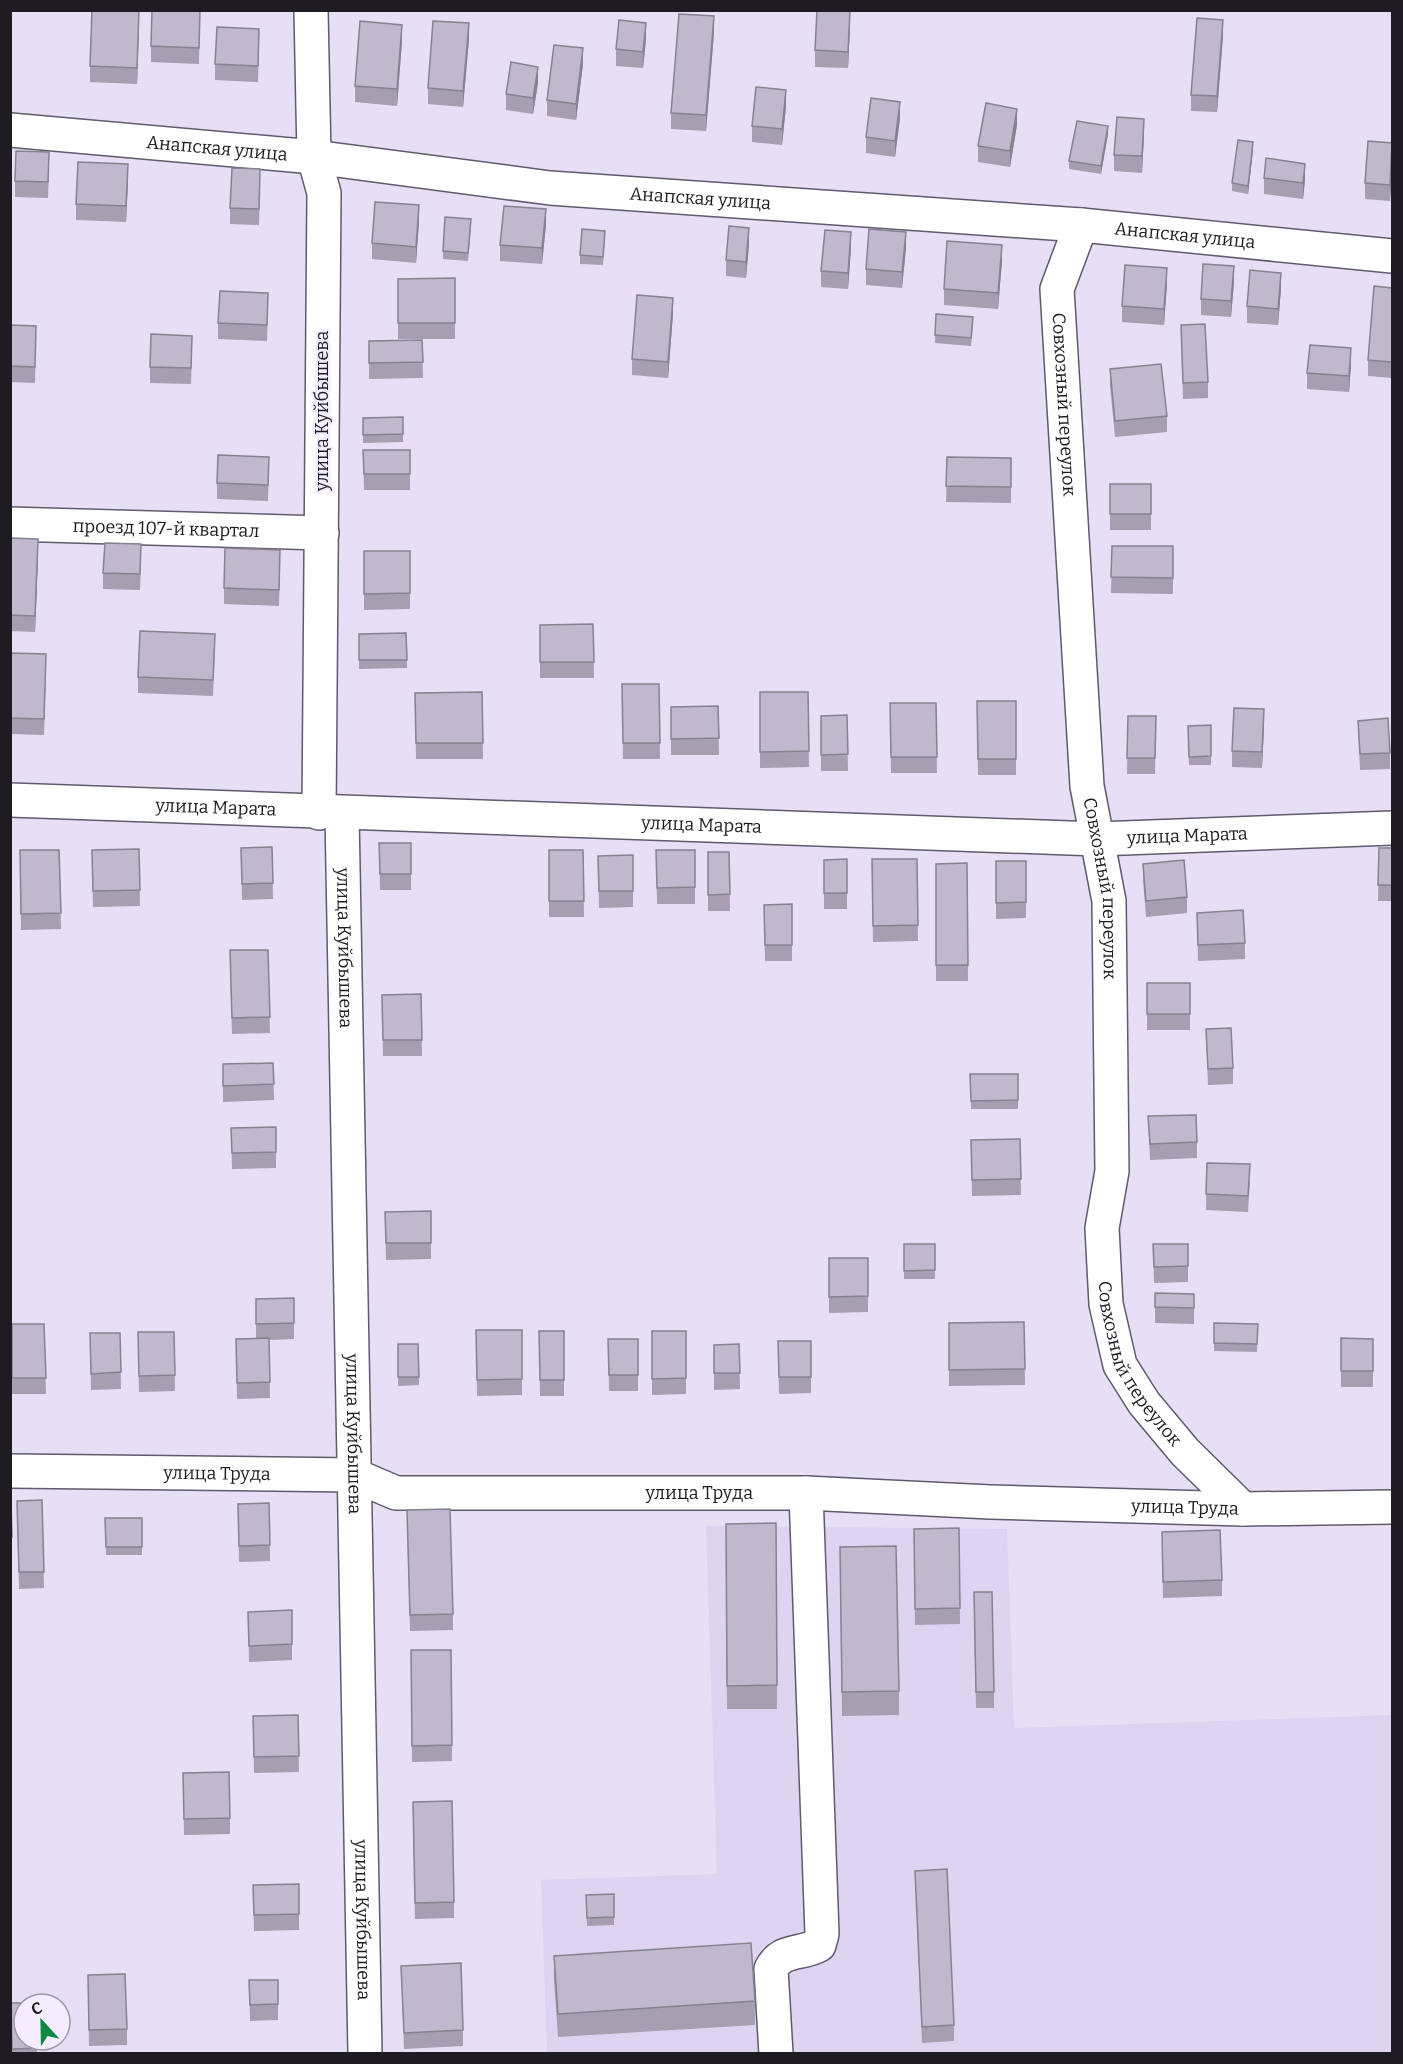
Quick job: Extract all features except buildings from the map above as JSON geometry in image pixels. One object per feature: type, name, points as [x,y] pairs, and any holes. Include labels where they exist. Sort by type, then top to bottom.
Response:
[{"type":"street","name":"улица Куйбышева","points":[[311,10],[314,157],[324,193],[322,533],[354,1475],[365,2054]]},
{"type":"street","name":"Анапская улица","points":[[10,130],[314,157],[550,188],[1081,225],[1392,256]]},
{"type":"street","name":"Совхозный переулок","points":[[1081,225],[1057,289],[1087,786],[1109,901],[1112,1171],[1102,1228],[1106,1304],[1120,1365],[1144,1403],[1185,1452],[1243,1509]]},
{"type":"street","name":"проезд 107-й квартал","points":[[10,524],[322,533]]},
{"type":"street","name":"улица Марата","points":[[10,800],[331,814],[1097,839],[1392,828]]},
{"type":"street","name":"улица Труда","points":[[10,1471],[354,1475],[396,1493],[806,1493],[990,1502],[1243,1509],[1392,1507]]},
{"type":"street","points":[[776,2054],[771,1970],[776,1959],[788,1952],[807,1952],[819,1945],[822,1934],[806,1493]]},
{"type":"shaded area","points":[[706,1526],[1007,1529],[1014,1728],[1392,1715],[1392,2053],[547,2053],[541,1880],[717,1874]]}]
